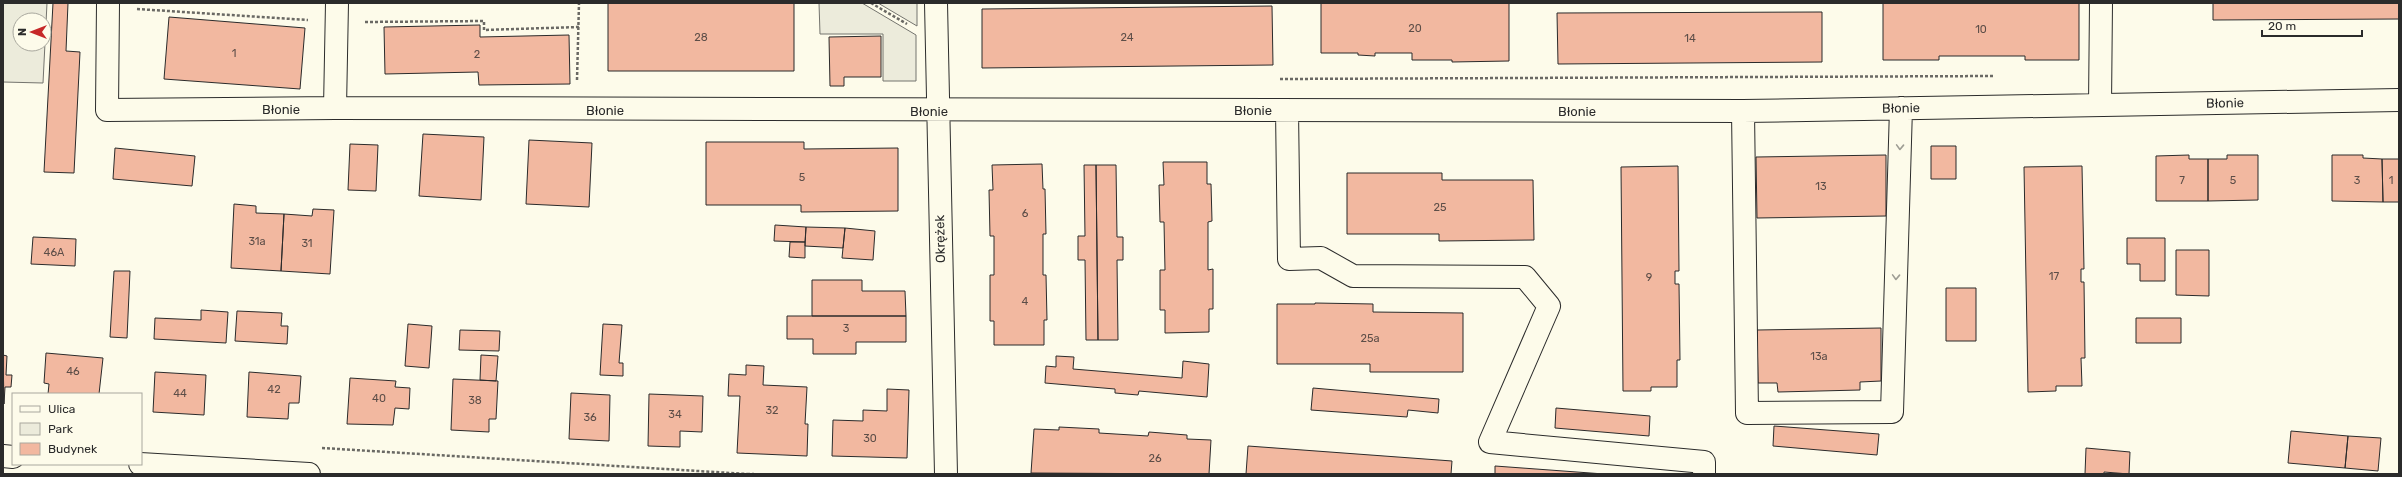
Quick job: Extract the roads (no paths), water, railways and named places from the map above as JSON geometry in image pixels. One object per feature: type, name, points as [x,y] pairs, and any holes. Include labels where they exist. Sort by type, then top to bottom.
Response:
[{"type":"street","name":"Okrężek","points":[[936,3],[937,111],[946,474]]},
{"type":"street","points":[[2100,106],[2101,3]]},
{"type":"street","name":"Błonie","points":[[108,5],[107,110],[335,108],[937,111],[1743,111],[2399,100]]},
{"type":"street","points":[[335,108],[337,12]]},
{"type":"street","points":[[1743,111],[1747,412],[1892,412],[1901,108]]},
{"type":"street","points":[[1287,110],[1289,259],[1321,258],[1353,276],[1525,277],[1549,306],[1490,442],[1704,462],[1704,474]]},
{"type":"street","points":[[142,464],[309,474]]}]
